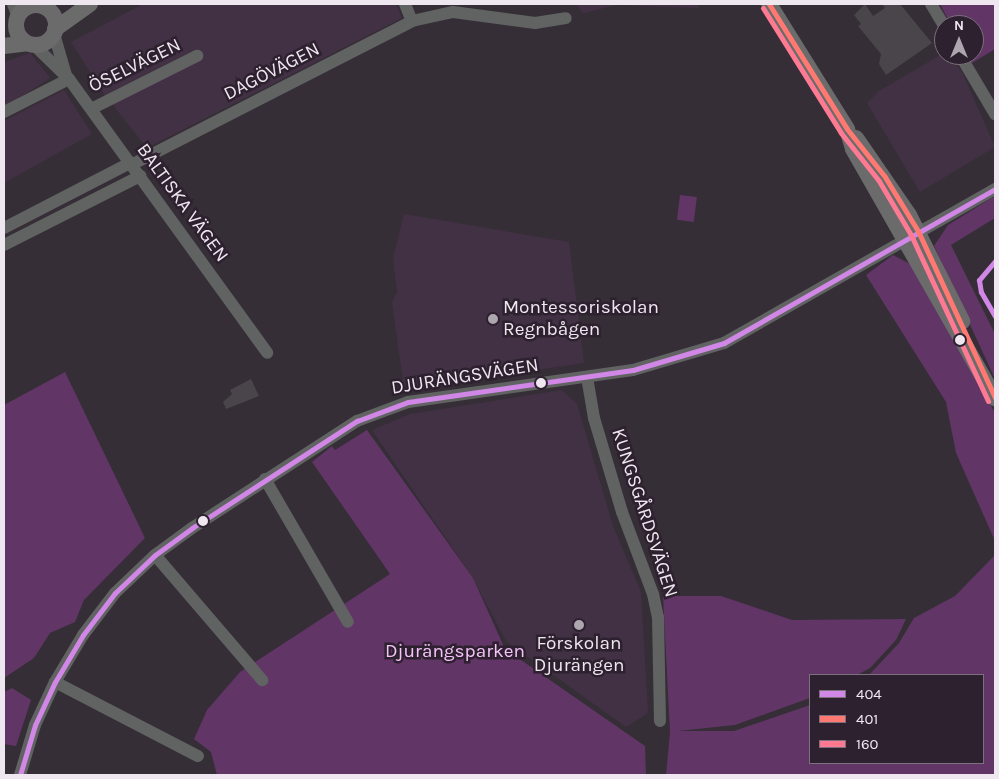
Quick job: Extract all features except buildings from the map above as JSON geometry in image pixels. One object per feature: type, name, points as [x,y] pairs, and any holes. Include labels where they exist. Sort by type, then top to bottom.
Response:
[{"type":"main road","points":[[30,44],[18,34],[13,19],[26,9],[40,5],[73,4]]},
{"type":"main road","points":[[4,46],[46,43],[54,32],[90,4]]},
{"type":"main road","points":[[769,4],[847,130],[885,177],[911,235],[969,337],[973,354],[995,398]]},
{"type":"main road","points":[[40,5],[54,18],[54,32]]},
{"type":"street","points":[[405,4],[412,21]]},
{"type":"street","points":[[932,4],[938,15]]},
{"type":"street","name":"DAGÖVÄGEN","points":[[4,228],[412,21],[453,12],[535,23],[566,18]]},
{"type":"street","name":"BALTISKA VÄGEN","points":[[54,32],[67,77]]},
{"type":"street","name":"BALTISKA VÄGEN","points":[[30,44],[67,77],[267,353]]},
{"type":"street","name":"ÖSELVÄGEN","points":[[90,109],[197,56]]},
{"type":"street","points":[[966,65],[993,106]]},
{"type":"street","points":[[4,112],[67,77]]},
{"type":"street","points":[[4,245],[140,176]]},
{"type":"street","name":"DJURÄNGSVÄGEN","points":[[20,775],[35,725],[55,682],[83,634],[115,593],[155,555],[265,479],[357,421],[408,402],[587,377],[672,362],[724,343],[911,235],[995,189]]},
{"type":"street","name":"KUNGSGÅRDSVÄGEN","points":[[587,377],[594,418],[622,512],[653,594],[658,617],[660,721]]},
{"type":"street","points":[[265,479],[348,622]]},
{"type":"street","points":[[155,555],[262,680]]},
{"type":"street","points":[[55,682],[198,756]]},
{"type":"shaded area","points":[[143,4],[396,4],[402,18],[147,148],[104,94],[71,42]]},
{"type":"shaded area","points":[[576,4],[697,4],[700,8],[617,5],[583,13]]},
{"type":"shaded area","points":[[30,53],[50,78],[4,108],[4,62]]},
{"type":"shaded area","points":[[934,59],[934,65],[957,65],[963,74],[995,147],[920,192],[867,103],[879,91]]},
{"type":"shaded area","points":[[64,90],[92,134],[4,183],[4,121]]},
{"type":"shaded area","points":[[404,214],[569,242],[584,363],[404,389],[392,302],[397,292],[393,258]]},
{"type":"shaded area","points":[[562,390],[577,404],[613,526],[641,592],[648,713],[626,727],[506,641],[473,578],[372,430],[410,414]]},
{"type":"green space","points":[[940,4],[995,4],[995,49],[984,56],[984,15],[946,15]]},
{"type":"green space","points":[[680,195],[697,197],[694,222],[677,220]]},
{"type":"green space","points":[[995,196],[995,218],[951,245],[995,334],[995,379],[934,246],[948,225]]},
{"type":"green space","points":[[893,255],[914,266],[995,413],[995,541],[956,453],[946,402],[866,275]]},
{"type":"green space","points":[[65,372],[145,538],[84,600],[75,622],[50,633],[34,658],[4,678],[4,405]]},
{"type":"green space","name":"Djurängsparken","points":[[367,430],[473,578],[505,649],[645,746],[646,775],[217,775],[211,752],[194,739],[207,710],[240,672],[390,574],[312,462],[332,446],[335,450]]},
{"type":"green space","points":[[995,555],[995,775],[666,775],[670,732],[663,596],[721,596],[792,620],[906,619],[896,640],[870,668],[859,674],[809,674],[809,698],[735,725],[678,731],[734,731],[809,705],[809,764],[984,764],[984,674],[870,674],[899,643],[914,618],[955,596]]},
{"type":"green space","points":[[12,688],[31,700],[16,746],[4,744],[4,692]]},
{"type":"transit line","name":"401","points":[[769,4],[847,129],[885,177],[918,231],[995,398]]},
{"type":"transit line","name":"160","points":[[763,8],[841,133],[879,181],[911,235],[988,401]]},
{"type":"transit line","name":"404","points":[[20,775],[35,725],[55,682],[83,635],[115,593],[155,555],[192,528],[357,421],[408,402],[633,370],[724,343],[995,189]]},
{"type":"transit line","name":"404","points":[[995,261],[979,280],[981,292],[995,316]]},
{"type":"place","name":"Montessoriskolan Regnbågen","points":[[493,319]]},
{"type":"place","name":"Förskolan Djurängen","points":[[579,625]]}]
